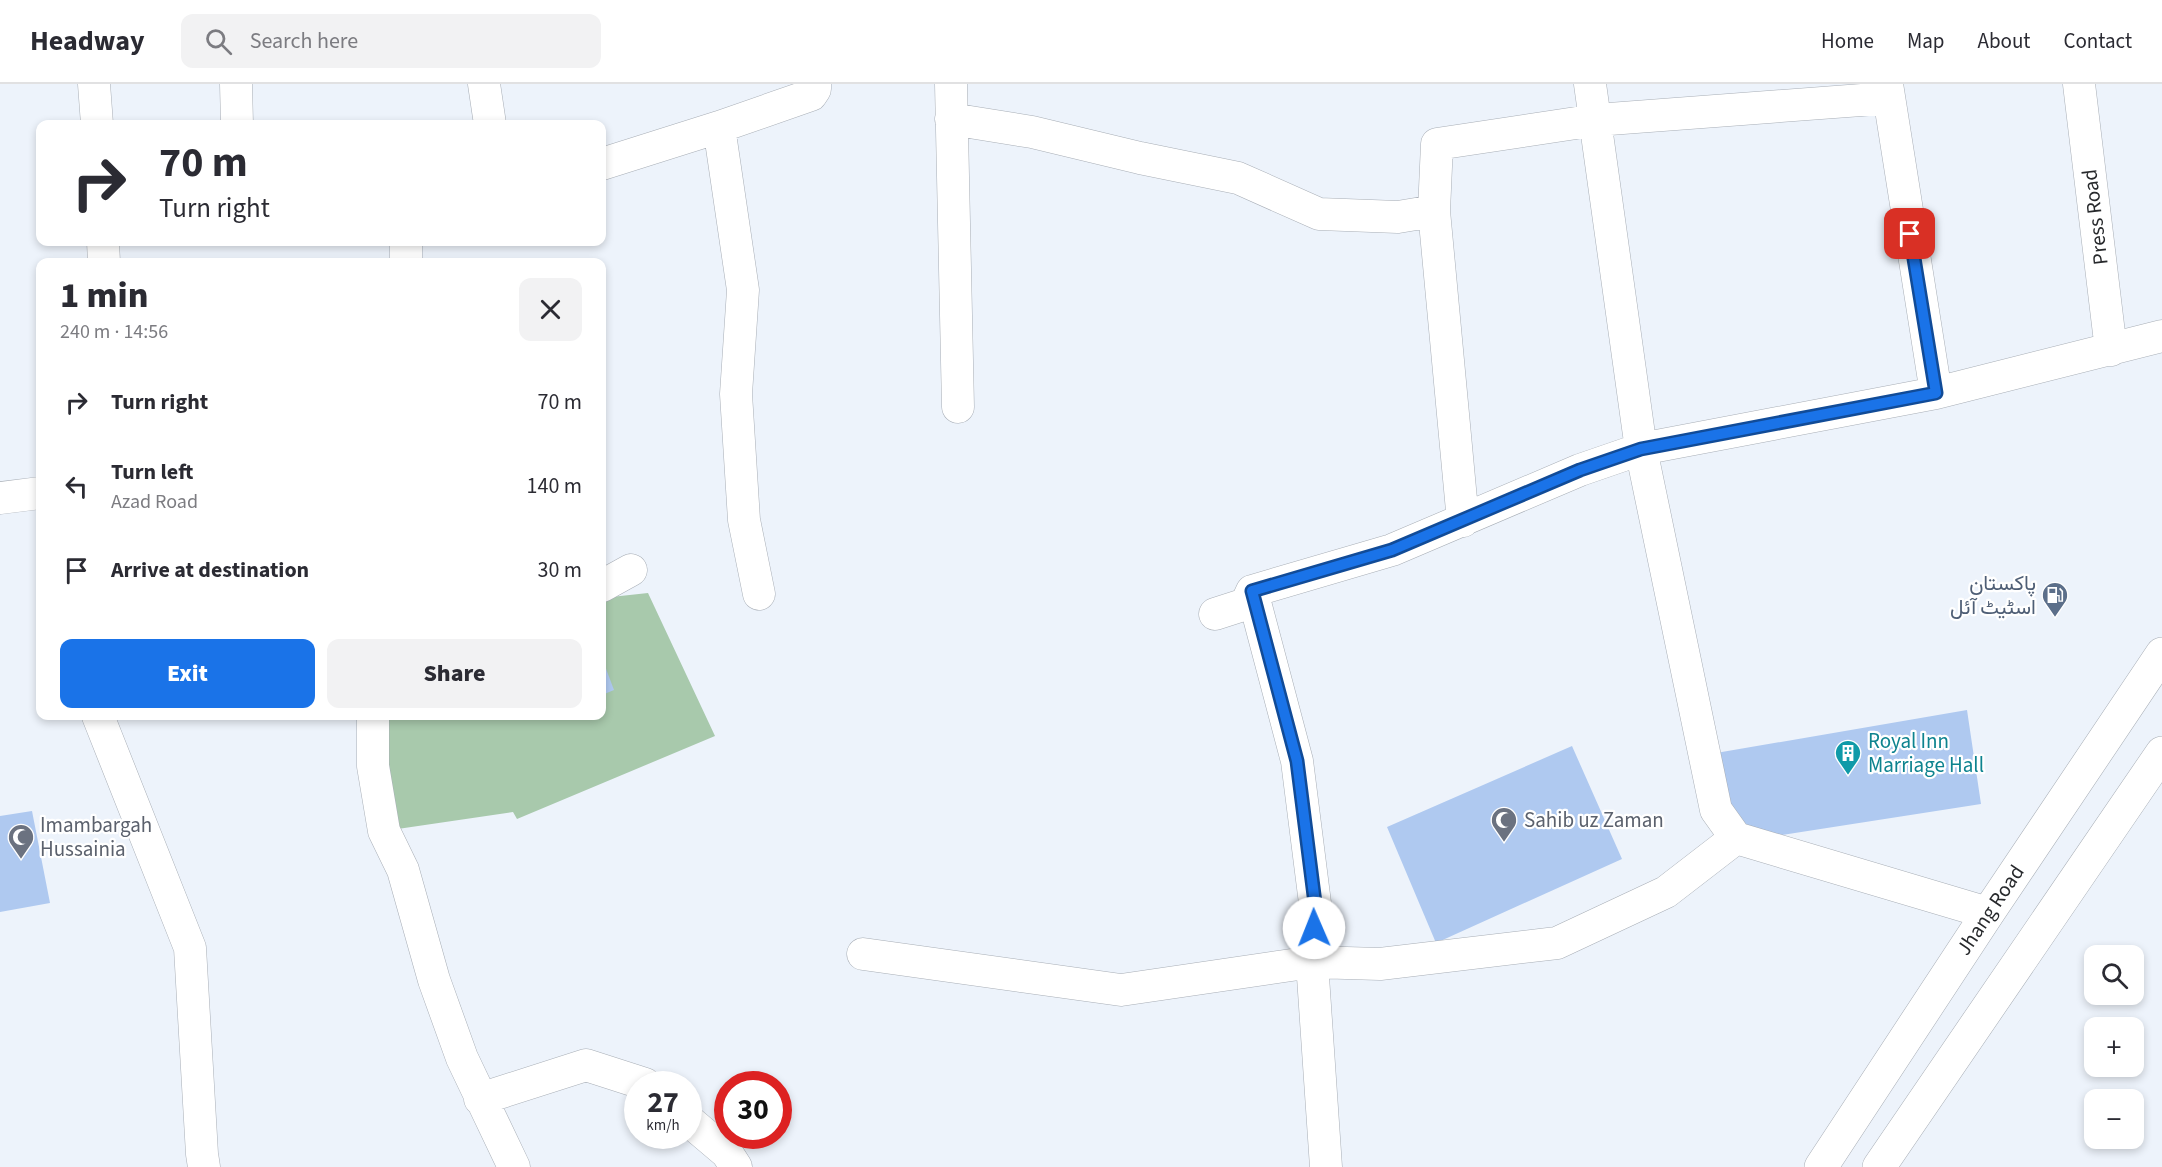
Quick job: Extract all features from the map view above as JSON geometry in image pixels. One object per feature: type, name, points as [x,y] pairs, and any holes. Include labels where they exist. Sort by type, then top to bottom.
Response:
[{"type":"highway","name":"Jhang Road","points":[[1821,1167],[1988,913],[2153,687],[2162,654]]},
{"type":"highway","points":[[1879,1167],[2162,753]]},
{"type":"street","points":[[94,84],[97,120]]},
{"type":"street","points":[[236,84],[237,120]]},
{"type":"street","points":[[484,84],[489,120]]},
{"type":"street","points":[[606,163],[811,95],[815,84]]},
{"type":"street","points":[[951,84],[958,407]]},
{"type":"street","points":[[1590,84],[1641,449],[1716,810],[1736,838],[1988,913]]},
{"type":"street","name":"Press Road","points":[[2079,84],[2111,350]]},
{"type":"street","points":[[1463,521],[1434,211],[1437,144],[1596,120],[1887,91],[1936,393]]},
{"type":"street","points":[[951,119],[1032,132],[1140,158],[1238,178],[1319,214],[1398,217],[1434,211]]},
{"type":"street","points":[[719,127],[743,290],[736,394],[744,520],[759,594]]},
{"type":"street","points":[[1215,614],[1245,604],[1252,591],[1392,550],[1580,470],[1641,449],[1936,393],[2162,336]]},
{"type":"street","points":[[0,498],[36,494]]},
{"type":"street","points":[[606,584],[631,570]]},
{"type":"street","points":[[1252,591],[1297,761],[1316,911],[1312,962],[1326,1167]]},
{"type":"street","points":[[100,720],[190,948],[204,1167]]},
{"type":"street","points":[[373,720],[373,766],[384,831],[403,870],[434,980],[462,1058],[514,1167]]},
{"type":"street","points":[[863,954],[1121,990],[1312,962],[1380,964],[1557,943],[1666,892],[1736,838]]},
{"type":"street","points":[[480,1099],[586,1065],[624,1077]]},
{"type":"street","points":[[702,1132],[727,1153],[736,1167]]},
{"type":"green space","points":[[648,593],[715,736],[517,819],[513,812],[384,831],[373,720],[606,720],[606,598]]},
{"type":"building","points":[[606,669],[614,690],[606,693]]},
{"type":"building","name":"Royal Inn Marriage Hall","points":[[1967,710],[1981,804],[1782,835],[1743,824],[1729,811],[1716,753]]},
{"type":"building","name":"Sahib uz Zaman","points":[[1572,746],[1622,859],[1436,943],[1387,827]]},
{"type":"building","name":"Imambargah Hussainia","points":[[32,811],[50,903],[0,912],[0,816]]},
{"type":"place","name":"پاکستان اسٹیٹ آئل","points":[[2055,618]]},
{"type":"place","name":"Royal Inn Marriage Hall","points":[[1848,776]]},
{"type":"place","name":"Sahib uz Zaman","points":[[1504,843]]},
{"type":"place","name":"Imambargah Hussainia","points":[[21,860]]},
{"type":"route","points":[[1314,928],[1316,911],[1297,761],[1252,591],[1392,550],[1580,470],[1641,449],[1936,393],[1910,234]]}]
